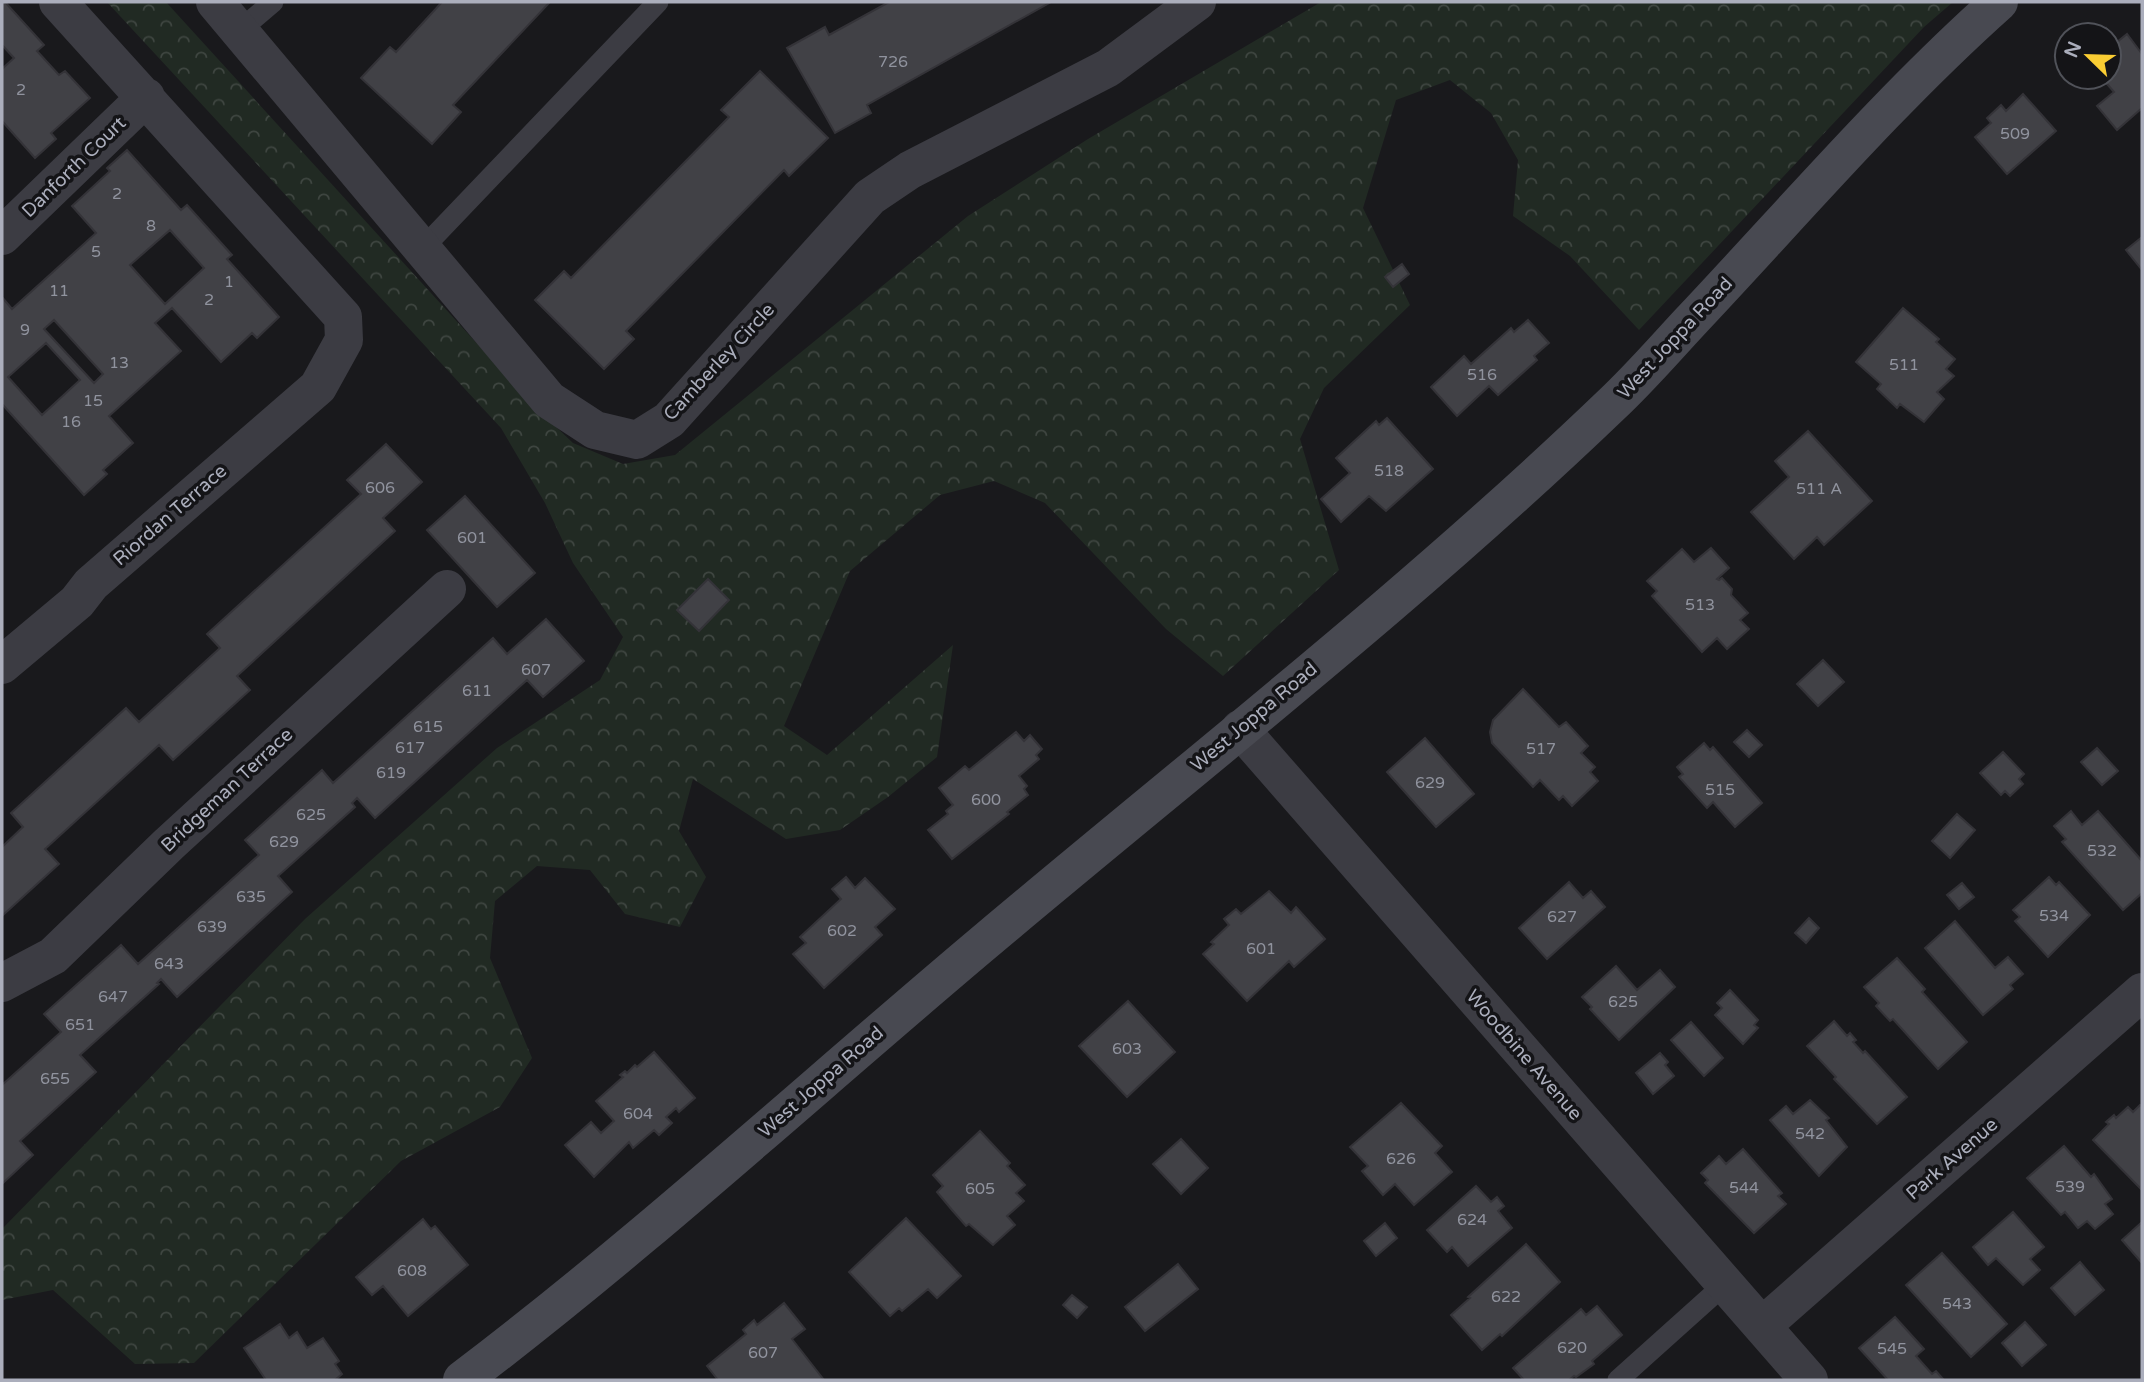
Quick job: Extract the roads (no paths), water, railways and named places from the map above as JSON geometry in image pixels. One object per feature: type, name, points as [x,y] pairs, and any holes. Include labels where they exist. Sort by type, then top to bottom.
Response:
[{"type":"street","name":"Riordan Terrace","points":[[2,665],[77,602],[91,583],[318,387],[344,340],[343,317],[58,2]]},
{"type":"street","name":"Camberley Circle","points":[[215,2],[549,400],[595,430],[637,440],[668,421],[870,197],[910,170],[1108,68],[1197,2]]},
{"type":"street","name":"West Joppa Road","points":[[462,1380],[612,1260],[984,942],[1456,548],[1616,401],[1868,131],[1999,2]]},
{"type":"street","name":"Danforth Court","points":[[2,236],[146,97]]},
{"type":"street","name":"Bridgeman Terrace","points":[[2,984],[53,956],[169,844],[447,589]]},
{"type":"street","name":"Woodbine Avenue","points":[[1240,729],[1809,1380]]},
{"type":"street","name":"Park Avenue","points":[[1762,1326],[2142,992]]},
{"type":"lane","points":[[239,31],[273,2]]},
{"type":"lane","points":[[422,248],[658,2]]},
{"type":"lane","points":[[1618,1380],[1725,1284]]}]
